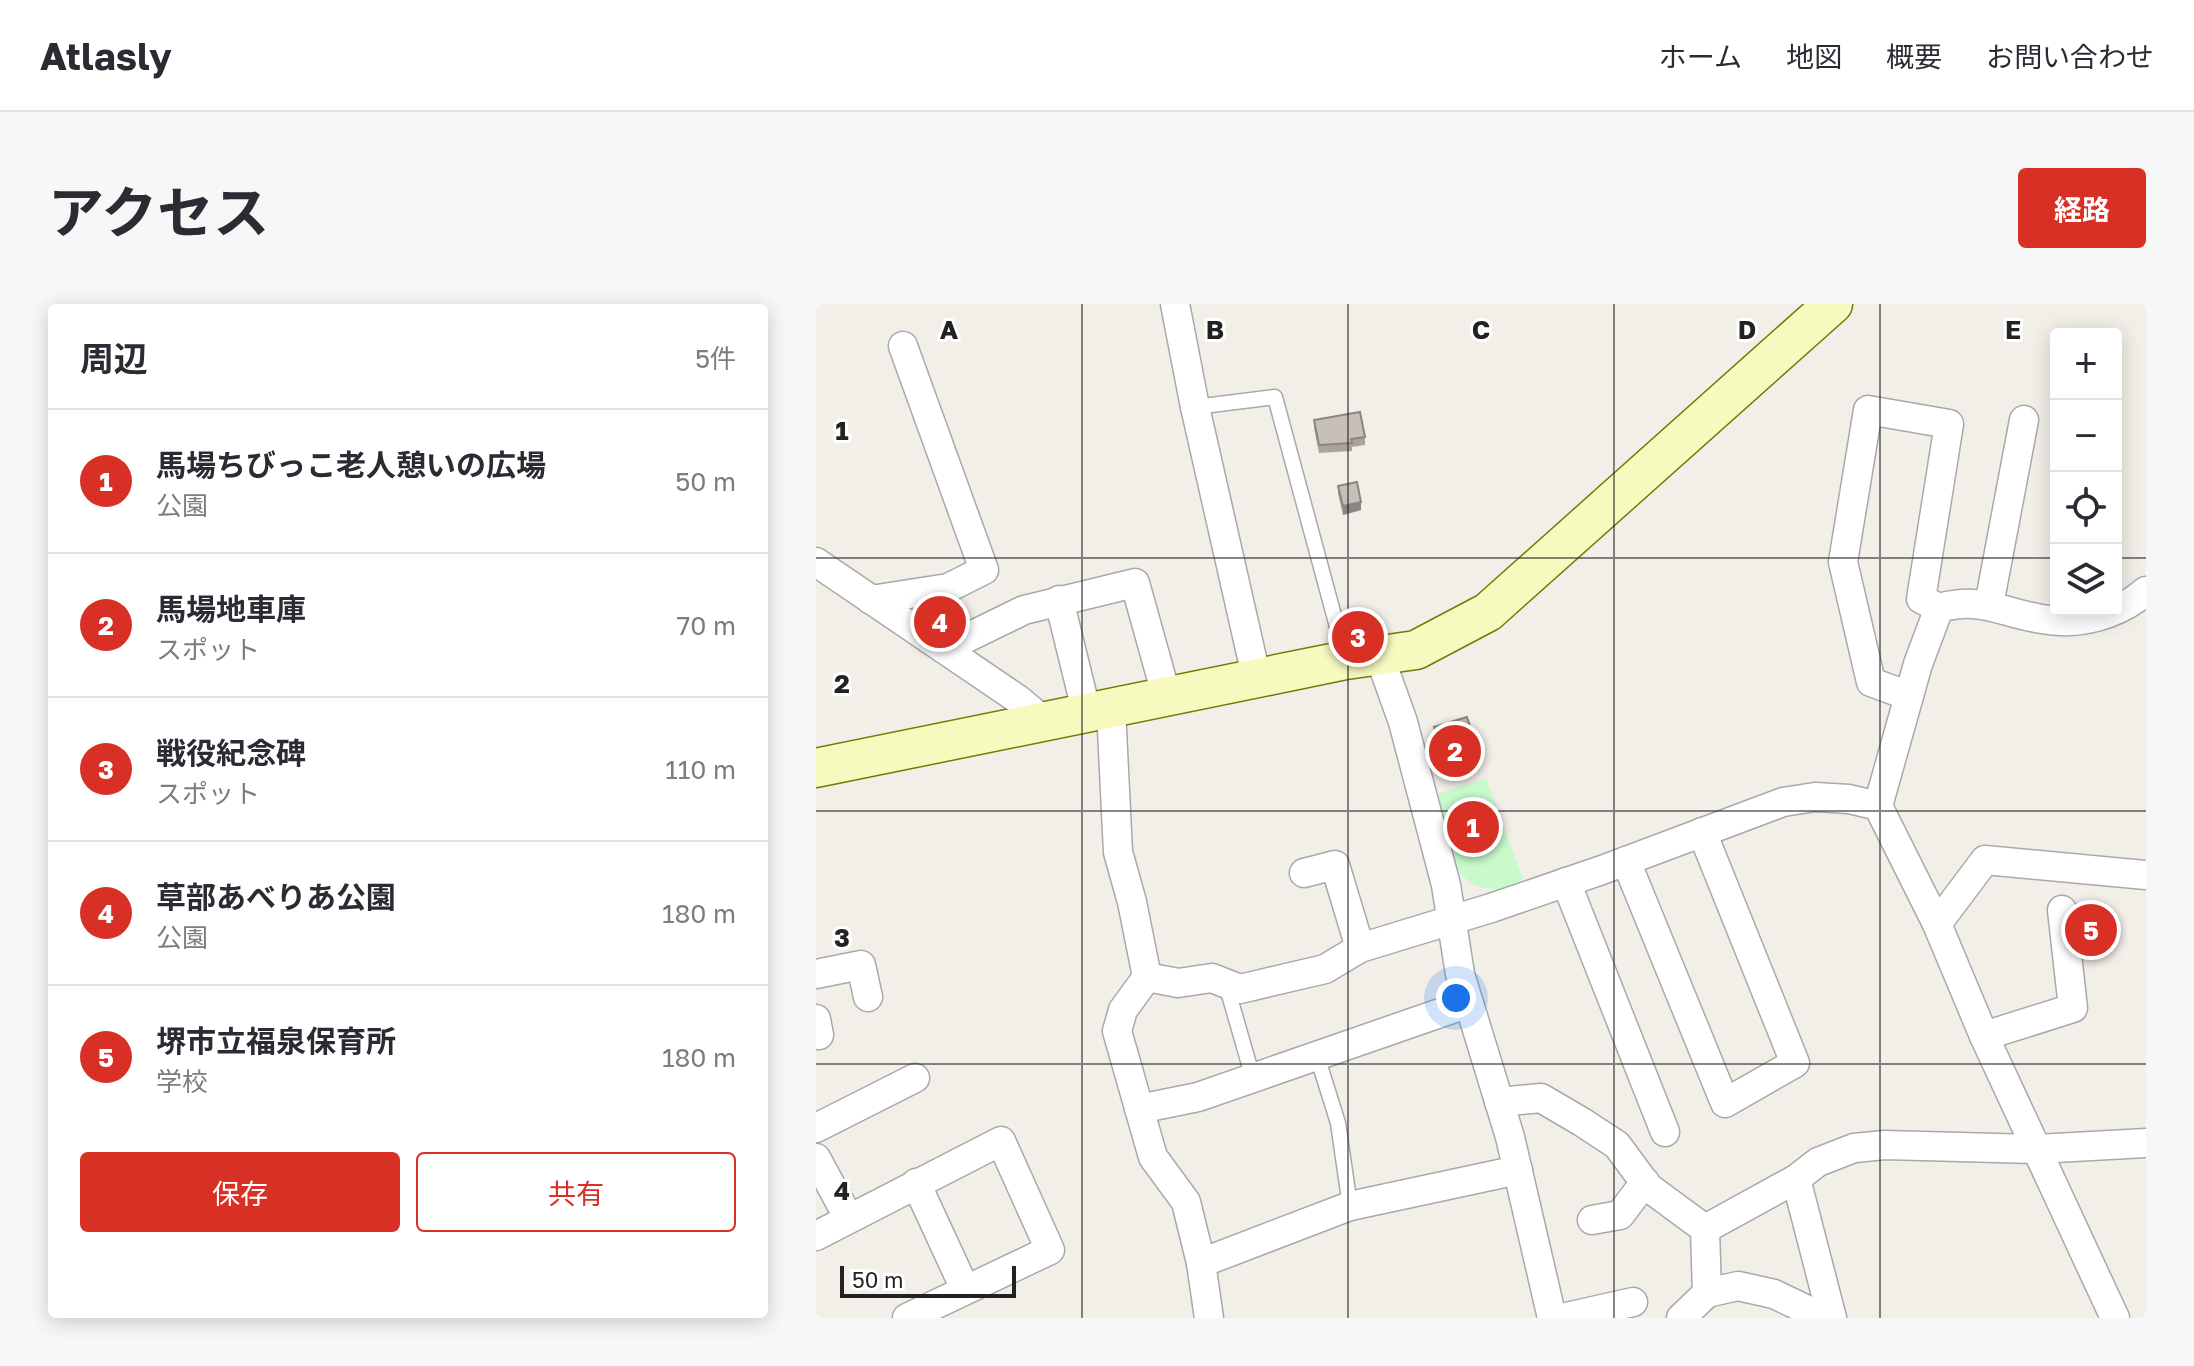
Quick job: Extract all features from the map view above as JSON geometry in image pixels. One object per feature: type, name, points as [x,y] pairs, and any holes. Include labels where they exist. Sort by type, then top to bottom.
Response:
[{"type":"street","points":[[1175,304],[1195,407],[1257,680]]},
{"type":"street","points":[[816,768],[1362,658],[1416,650],[1488,612],[1833,304]]},
{"type":"street","points":[[871,600],[948,588],[984,570],[903,346]]},
{"type":"street","points":[[1909,696],[1871,682],[1843,562],[1868,410],[1949,424],[1921,599],[1939,608],[1961,602],[1989,605],[2042,620],[2071,621],[2104,615],[2130,605],[2146,591]]},
{"type":"street","points":[[1989,605],[2024,420]]},
{"type":"street","points":[[816,562],[1019,700],[1045,722]]},
{"type":"street","points":[[944,649],[1024,610],[1135,583],[1167,698]]},
{"type":"street","points":[[1059,600],[1099,711],[1118,852],[1147,977],[1123,1010],[1117,1031],[1153,1157],[1186,1202],[1201,1263],[1209,1318]]},
{"type":"street","points":[[1939,608],[1909,696],[1878,806],[1937,924],[1984,1036],[2115,1318]]},
{"type":"street","points":[[1362,658],[1403,722],[1446,885],[1460,974],[1518,1170],[1552,1318]]},
{"type":"street","points":[[1147,977],[1178,983],[1212,978],[1240,989],[1325,969],[1360,948],[1566,882],[1783,802],[1849,799],[1878,806]]},
{"type":"street","points":[[1626,861],[1725,1103],[1795,1063],[1702,832]]},
{"type":"street","points":[[1937,924],[1985,860],[2146,875]]},
{"type":"street","points":[[1304,873],[1335,865],[1360,948]]},
{"type":"street","points":[[1566,882],[1665,1132]]},
{"type":"street","points":[[1984,1036],[2073,1008],[2062,910]]},
{"type":"street","points":[[816,974],[861,965],[868,997]]},
{"type":"street","points":[[1139,1109],[1198,1097],[1469,1003]]},
{"type":"street","points":[[816,1128],[915,1078]]},
{"type":"street","points":[[1499,1102],[1541,1098],[1617,1145],[1645,1182],[1687,1218],[1705,1229]]},
{"type":"street","points":[[816,1236],[1001,1141],[1050,1250],[965,1289],[934,1311],[907,1318]]},
{"type":"street","points":[[1705,1229],[1796,1179],[1818,1162],[1854,1148],[1885,1145],[2037,1149],[2146,1143]]},
{"type":"street","points":[[816,1158],[848,1217]]},
{"type":"street","points":[[1201,1263],[1350,1206],[1518,1170]]},
{"type":"street","points":[[1796,1179],[1832,1318]]},
{"type":"street","points":[[1592,1220],[1620,1215],[1645,1182]]},
{"type":"street","points":[[916,1183],[965,1289]]},
{"type":"street","points":[[1705,1229],[1707,1293]]},
{"type":"street","points":[[1681,1318],[1707,1293],[1738,1286],[1774,1294],[1824,1318]]},
{"type":"street","points":[[1562,1318],[1633,1302]]},
{"type":"lane","points":[[1195,407],[1275,397],[1362,658]]},
{"type":"lane","points":[[1226,984],[1253,1078]]},
{"type":"lane","points":[[1317,1056],[1338,1123],[1350,1206]]},
{"type":"green space","points":[[920,603],[937,603],[952,629],[947,634],[917,611]]},
{"type":"green space","points":[[1486,778],[1525,885],[1500,889],[1481,887],[1467,880],[1450,854],[1434,795]]},
{"type":"building","points":[[1360,412],[1365,437],[1351,439],[1352,443],[1319,445],[1314,420]]},
{"type":"building","points":[[1357,482],[1361,502],[1343,506],[1338,486]]},
{"type":"building","points":[[1467,717],[1478,750],[1461,756],[1456,742],[1441,747],[1434,727]]},
{"type":"place","name":"草部あべりあ公園","points":[[940,622]]},
{"type":"place","name":"戦役紀念碑","points":[[1358,637]]},
{"type":"place","name":"馬場地車庫","points":[[1455,751]]},
{"type":"place","name":"馬場ちびっこ老人憩いの広場","points":[[1473,827]]},
{"type":"place","name":"堺市立福泉保育所","points":[[2091,930]]}]
